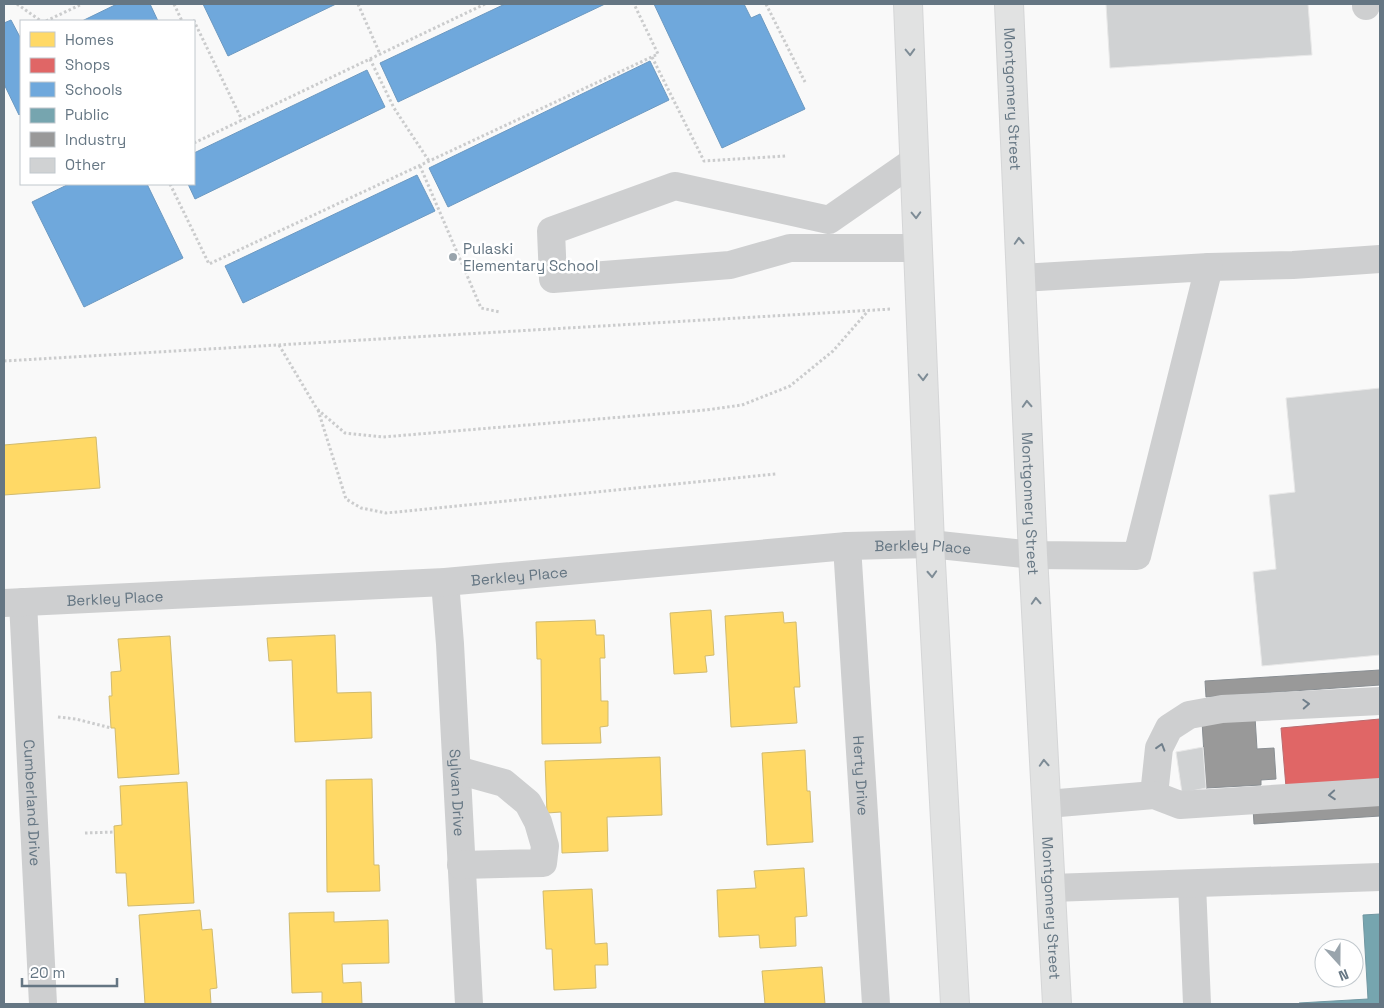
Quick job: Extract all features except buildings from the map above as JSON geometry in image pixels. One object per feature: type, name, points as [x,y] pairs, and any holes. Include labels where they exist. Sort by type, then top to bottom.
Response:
[{"type":"main road","points":[[908,4],[930,544],[956,1004]]},
{"type":"main road","name":"Montgomery Street","points":[[1009,4],[1033,555],[1057,1004]]},
{"type":"street","points":[[914,161],[829,220],[675,186],[552,231],[553,279],[730,265],[790,248],[918,248]]},
{"type":"street","points":[[828,248],[829,220]]},
{"type":"street","points":[[1021,278],[1380,259]]},
{"type":"street","name":"Berkley Place","points":[[14,603],[445,582],[847,546],[930,544],[1033,555],[1137,556],[1209,267]]},
{"type":"street","name":"Herty Drive","points":[[847,546],[876,1004]]},
{"type":"street","name":"Sylvan Drive","points":[[445,582],[469,1004]]},
{"type":"street","name":"Cumberland Drive","points":[[14,603],[29,720],[43,1004]]},
{"type":"street","points":[[1154,795],[1160,748],[1169,728],[1189,715],[1222,709],[1380,700]]},
{"type":"street","points":[[457,770],[504,783],[528,803],[538,822],[545,846],[543,863],[461,865]]},
{"type":"street","points":[[1047,804],[1154,795],[1180,805],[1380,792]]},
{"type":"street","points":[[1051,888],[1380,877]]},
{"type":"street","points":[[1192,884],[1197,1004]]},
{"type":"path","points":[[17,4],[40,20]]},
{"type":"path","points":[[48,20],[82,4]]},
{"type":"path","points":[[174,4],[182,20]]},
{"type":"path","points":[[358,4],[380,54]]},
{"type":"path","points":[[195,143],[485,4]]},
{"type":"path","points":[[170,185],[209,264],[658,54],[634,4]]},
{"type":"path","points":[[766,4],[805,82]]},
{"type":"path","points":[[195,23],[242,120]]},
{"type":"path","points":[[652,57],[704,161],[786,156]]},
{"type":"path","points":[[370,59],[394,108],[429,161]]},
{"type":"path","points":[[420,166],[482,308],[500,312]]},
{"type":"path","points":[[4,361],[920,308]]},
{"type":"path","points":[[317,410],[346,432],[383,437],[706,410],[742,405],[790,386],[834,351],[868,310]]},
{"type":"path","points":[[279,345],[317,410],[346,499],[361,508],[386,513],[776,474]]},
{"type":"path","points":[[29,720],[61,716],[111,728]]},
{"type":"path","points":[[85,833],[114,832]]},
{"type":"place","name":"Pulaski Elementary School","points":[[453,257]]}]
